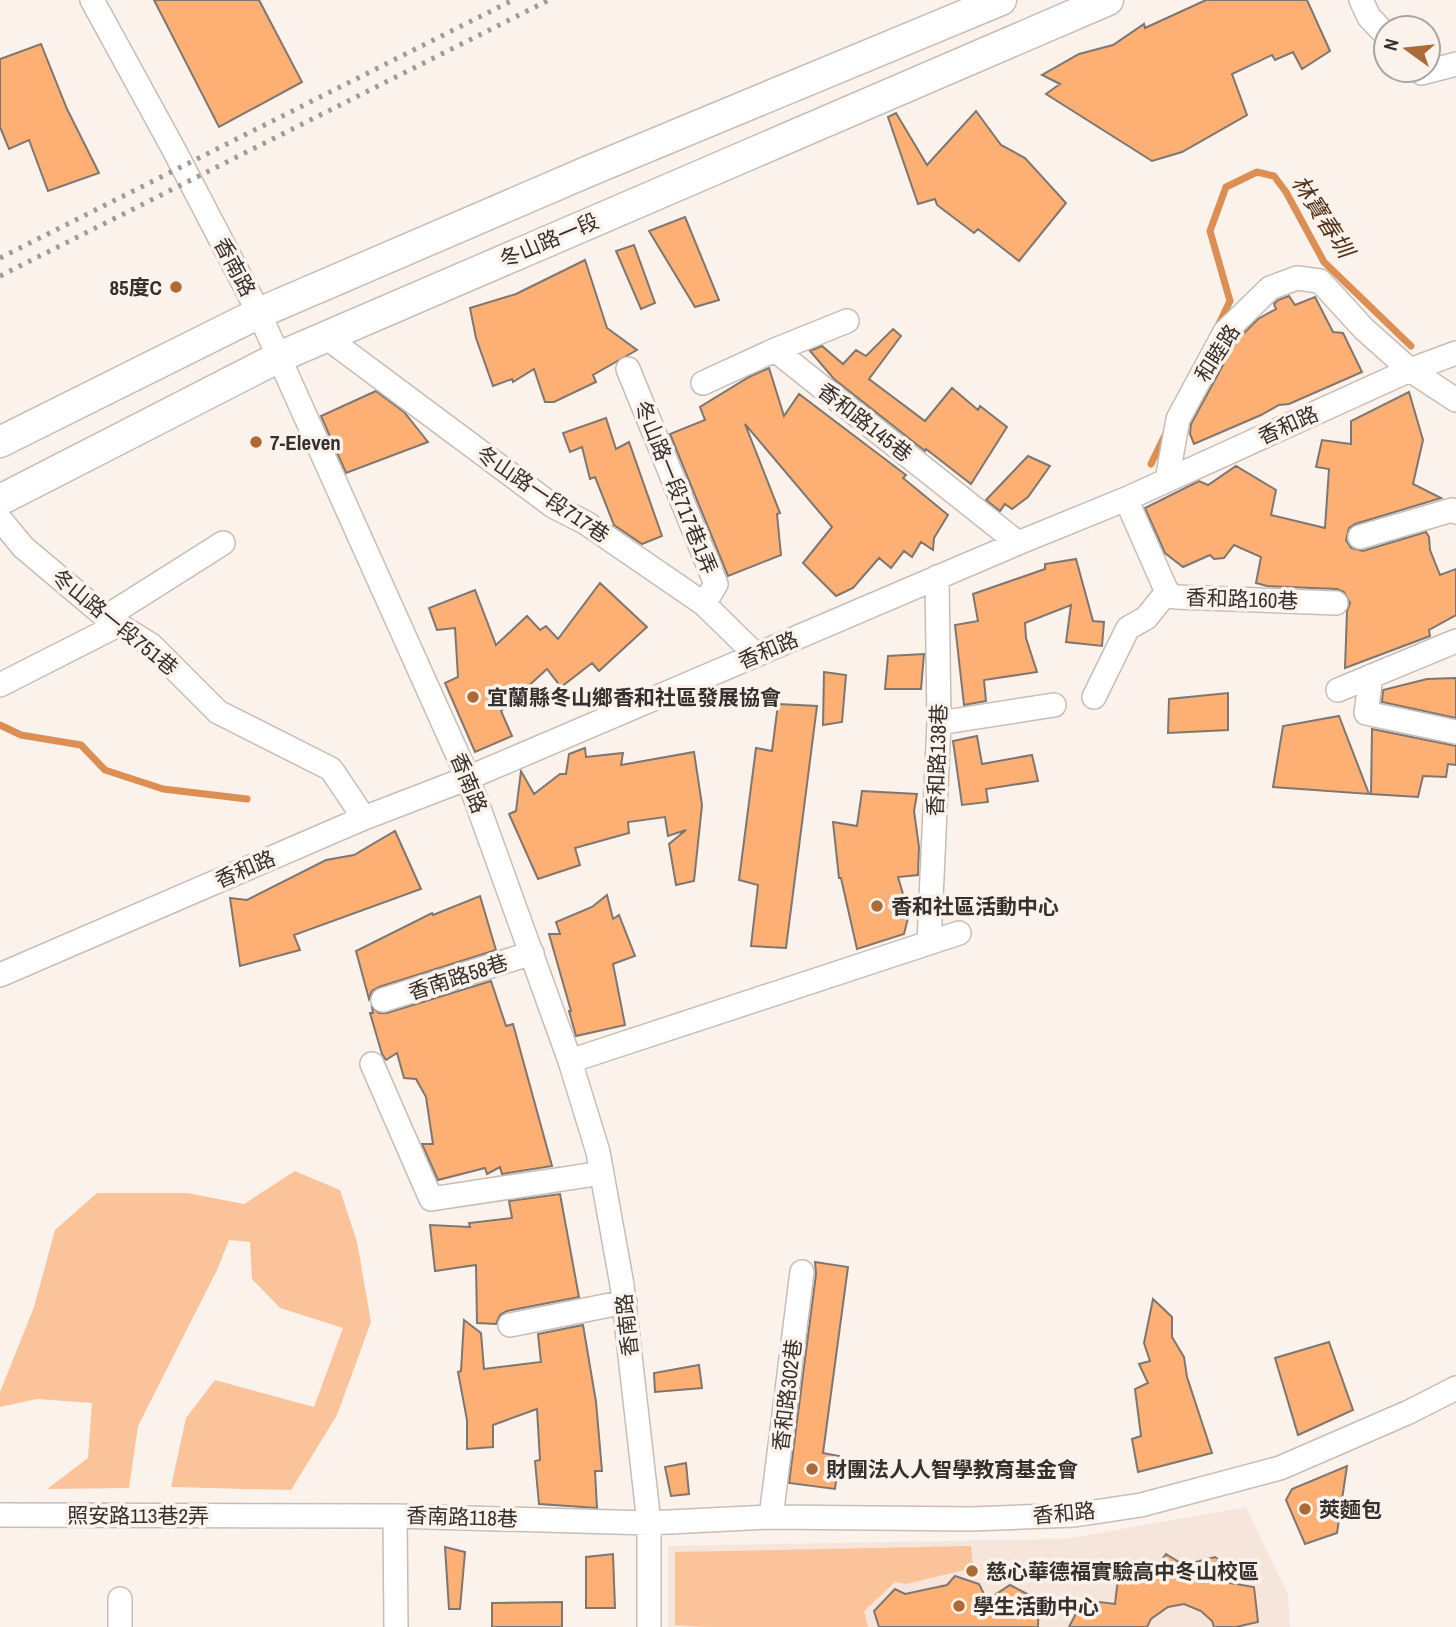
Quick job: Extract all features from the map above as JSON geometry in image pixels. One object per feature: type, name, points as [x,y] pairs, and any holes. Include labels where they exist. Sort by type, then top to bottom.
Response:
[{"type":"main road","points":[[0,442],[259,313],[589,171],[1001,0]]},
{"type":"main road","name":"冬山路一段","points":[[0,500],[279,357],[1108,0]]},
{"type":"street","name":"香南路","points":[[92,0],[173,148],[279,357],[468,778],[570,1060],[598,1153],[625,1302],[649,1523],[649,1627]]},
{"type":"street","points":[[1361,0],[1372,20]]},
{"type":"street","name":"和睦路","points":[[1167,480],[1178,419],[1225,332],[1270,288],[1297,278],[1320,281],[1364,330],[1456,400]]},
{"type":"street","points":[[703,383],[847,321]]},
{"type":"street","name":"冬山路一段717巷","points":[[326,337],[553,506],[586,523],[704,604],[756,655]]},
{"type":"street","name":"香和路145巷","points":[[775,350],[1018,543]]},
{"type":"street","name":"香和路","points":[[0,975],[364,818],[468,778],[1126,499],[1415,369],[1452,355]]},
{"type":"street","name":"冬山路一段717巷1弄","points":[[628,369],[716,584],[704,604]]},
{"type":"street","name":"香和路160巷","points":[[1126,499],[1167,592],[1175,597],[1336,603]]},
{"type":"street","points":[[1360,537],[1452,510],[1456,512]]},
{"type":"street","name":"冬山路一段751巷","points":[[0,519],[23,547],[112,621],[151,645],[218,712],[331,769],[364,818]]},
{"type":"street","points":[[0,685],[112,621],[223,543]]},
{"type":"street","name":"香和路138巷","points":[[929,943],[939,723],[937,577]]},
{"type":"street","points":[[1094,696],[1128,628],[1146,618],[1167,592]]},
{"type":"street","points":[[1338,690],[1456,641]]},
{"type":"street","points":[[1371,676],[1366,713],[1456,732]]},
{"type":"street","points":[[939,723],[1054,705]]},
{"type":"street","points":[[570,1060],[959,933]]},
{"type":"street","name":"香南路58巷","points":[[383,1000],[532,953]]},
{"type":"street","points":[[372,1064],[431,1199],[602,1174]]},
{"type":"street","name":"香和路302巷","points":[[771,1517],[802,1272]]},
{"type":"street","points":[[510,1325],[625,1302]]},
{"type":"street","name":"香和路","points":[[649,1523],[771,1517],[970,1519],[1074,1514],[1141,1505],[1280,1468],[1409,1412],[1456,1388]]},
{"type":"street","name":"照安路113巷2弄","points":[[0,1515],[276,1515]]},
{"type":"street","name":"香南路118巷","points":[[276,1515],[649,1523]]},
{"type":"street","points":[[395,1516],[396,1627]]},
{"type":"street","points":[[120,1599],[120,1627]]},
{"type":"shaded area","points":[[295,1171],[340,1190],[357,1242],[371,1322],[337,1415],[291,1490],[171,1487],[186,1418],[215,1380],[314,1407],[343,1328],[280,1308],[252,1279],[250,1242],[229,1240],[217,1270],[138,1426],[129,1488],[47,1489],[88,1458],[92,1403],[37,1399],[0,1407],[0,1392],[34,1307],[55,1230],[97,1193],[187,1193],[244,1204]]},
{"type":"shaded area","name":"慈心華德福實驗高中冬山校區","points":[[1246,1507],[1288,1595],[1290,1627],[668,1627],[668,1546],[1065,1539]]},
{"type":"shaded area","points":[[971,1546],[973,1568],[906,1584],[895,1582],[864,1611],[868,1627],[675,1625],[675,1552]]},
{"type":"building","points":[[154,0],[259,0],[302,82],[219,127]]},
{"type":"building","points":[[1206,0],[1307,0],[1330,51],[1302,69],[1293,52],[1275,60],[1272,55],[1232,74],[1247,115],[1182,152],[1152,161],[1046,94],[1060,84],[1042,75],[1079,54],[1113,45],[1144,24],[1145,28]]},
{"type":"building","points":[[41,44],[67,109],[99,173],[48,191],[29,140],[9,149],[0,127],[0,59]]},
{"type":"building","points":[[976,111],[1001,145],[1025,158],[1066,203],[1019,261],[978,229],[974,233],[937,205],[935,199],[918,204],[888,117],[896,113],[927,165]]},
{"type":"building","points":[[685,217],[719,300],[695,307],[649,231]]},
{"type":"building","points":[[634,245],[655,303],[641,309],[616,251]]},
{"type":"building","points":[[585,260],[607,328],[637,350],[593,375],[596,382],[554,402],[545,402],[534,369],[513,382],[512,379],[493,386],[476,338],[470,308],[516,294]]},
{"type":"building","points":[[1289,296],[1295,305],[1315,297],[1333,332],[1343,333],[1362,372],[1289,404],[1279,405],[1194,444],[1190,434],[1191,424],[1236,341],[1258,319],[1276,309],[1274,304],[1278,300]]},
{"type":"building","points":[[893,329],[901,336],[869,379],[925,421],[952,388],[978,410],[980,406],[1007,427],[971,484],[834,379],[810,351],[822,346],[843,364],[856,350],[866,356]]},
{"type":"building","points":[[769,368],[784,416],[799,394],[906,475],[903,478],[948,515],[934,538],[933,550],[921,542],[912,557],[904,551],[891,568],[879,558],[853,588],[836,596],[803,563],[832,527],[745,424],[780,513],[777,514],[781,555],[728,576],[670,434],[705,420],[700,407]]},
{"type":"building","points":[[376,391],[404,412],[428,442],[346,473],[321,416]]},
{"type":"building","points":[[1409,392],[1423,440],[1413,484],[1441,498],[1355,524],[1349,528],[1346,540],[1351,548],[1363,551],[1426,532],[1440,575],[1456,569],[1456,615],[1429,630],[1430,636],[1345,668],[1347,611],[1350,603],[1344,592],[1337,589],[1267,586],[1256,583],[1261,557],[1234,545],[1224,558],[1214,559],[1210,555],[1183,567],[1165,553],[1145,508],[1199,481],[1208,485],[1236,466],[1276,490],[1271,515],[1325,528],[1329,469],[1316,467],[1322,440],[1351,444],[1351,421]]},
{"type":"building","points":[[606,418],[616,449],[629,442],[662,536],[642,544],[614,525],[595,477],[590,479],[582,447],[570,452],[563,433]]},
{"type":"building","points":[[1028,456],[1050,466],[1028,497],[1012,509],[1005,504],[1000,511],[986,500]]},
{"type":"building","points":[[1076,559],[1093,621],[1104,622],[1102,646],[1066,642],[1071,605],[1025,623],[1026,638],[1037,672],[984,680],[986,701],[964,705],[955,625],[978,621],[973,594],[1045,569],[1045,564]]},
{"type":"building","points":[[600,583],[647,627],[599,671],[592,663],[561,687],[547,669],[501,711],[512,736],[475,752],[445,683],[458,677],[455,628],[437,630],[429,608],[475,590],[496,645],[527,616],[540,630],[546,626],[558,639]]},
{"type":"building","points":[[924,654],[921,689],[885,689],[888,656]]},
{"type":"building","points":[[824,672],[846,675],[842,722],[823,725]]},
{"type":"building","points":[[1456,678],[1456,718],[1382,702],[1383,690],[1427,679]]},
{"type":"building","points":[[1228,693],[1228,730],[1168,733],[1169,699]]},
{"type":"building","points":[[778,704],[817,706],[786,948],[751,946],[758,885],[739,880],[756,748],[772,751]]},
{"type":"building","points":[[1339,716],[1369,794],[1273,787],[1283,726]]},
{"type":"building","points":[[1372,729],[1456,746],[1456,765],[1448,764],[1446,777],[1423,776],[1418,797],[1371,794]]},
{"type":"building","points":[[977,736],[982,764],[1032,755],[1038,781],[986,789],[988,802],[962,805],[953,741]]},
{"type":"building","points":[[585,748],[586,757],[623,753],[621,765],[694,752],[702,805],[694,881],[676,885],[669,844],[686,830],[668,836],[665,817],[628,822],[629,833],[575,848],[580,865],[538,879],[509,814],[516,811],[521,771],[534,794],[560,774],[566,774],[569,754]]},
{"type":"building","points":[[862,791],[917,794],[914,811],[919,847],[918,875],[898,877],[909,914],[904,934],[857,949],[839,878],[833,822],[857,826]]},
{"type":"building","points":[[395,831],[421,889],[294,935],[300,950],[240,966],[230,898],[247,900],[326,860],[354,855]]},
{"type":"building","points":[[607,895],[613,919],[619,915],[635,956],[613,964],[625,1025],[576,1036],[549,934],[560,934],[556,922],[592,907]]},
{"type":"building","points":[[480,896],[496,950],[379,987],[372,991],[369,999],[356,951],[432,913],[433,915]]},
{"type":"building","points":[[491,981],[506,1026],[513,1024],[552,1166],[502,1174],[500,1167],[487,1174],[485,1168],[438,1180],[422,1144],[433,1144],[426,1097],[416,1079],[404,1078],[397,1053],[386,1060],[382,1054],[370,1013],[373,1013],[372,1007],[379,1013],[387,1013]]},
{"type":"building","points":[[560,1194],[579,1297],[507,1311],[500,1315],[496,1324],[477,1323],[476,1265],[435,1271],[430,1225],[470,1227],[469,1223],[512,1218],[509,1201]]},
{"type":"building","points":[[815,1262],[848,1267],[823,1453],[839,1456],[835,1489],[789,1483],[816,1274]]},
{"type":"building","points":[[1153,1299],[1172,1317],[1172,1337],[1184,1357],[1187,1377],[1212,1453],[1138,1472],[1132,1439],[1141,1436],[1135,1389],[1148,1383],[1139,1364],[1150,1361],[1144,1343]]},
{"type":"building","points":[[464,1320],[481,1333],[484,1369],[541,1362],[538,1334],[583,1325],[596,1402],[602,1471],[595,1471],[597,1508],[539,1504],[535,1461],[540,1460],[537,1409],[493,1425],[493,1447],[467,1449],[467,1420],[458,1372],[461,1371]]},
{"type":"building","points":[[1329,1342],[1353,1410],[1298,1435],[1275,1358]]},
{"type":"building","points":[[699,1365],[702,1388],[655,1392],[654,1373]]},
{"type":"building","points":[[686,1463],[689,1494],[671,1496],[665,1467]]},
{"type":"building","points":[[1347,1466],[1337,1533],[1305,1544],[1286,1500],[1292,1489]]},
{"type":"building","points":[[445,1547],[465,1552],[460,1609],[449,1609]]},
{"type":"building","points":[[613,1554],[615,1608],[586,1608],[586,1557]]},
{"type":"building","points":[[1166,1554],[1184,1565],[1215,1557],[1234,1571],[1230,1583],[1254,1587],[1258,1622],[1236,1627],[1214,1627],[1212,1621],[1201,1611],[1184,1604],[1168,1607],[1151,1619],[1147,1627],[1069,1627],[1083,1600],[1115,1604],[1119,1570],[1153,1571]]},
{"type":"building","name":"學生活動中心","points":[[955,1576],[979,1584],[987,1600],[1010,1585],[1039,1600],[1038,1627],[879,1627],[874,1611],[895,1589],[905,1594],[947,1585]]},
{"type":"building","points":[[562,1602],[562,1627],[492,1627],[492,1603]]},
{"type":"waterway","name":"林寶春圳","points":[[1217,328],[1230,301],[1210,231],[1226,187],[1257,172],[1274,176],[1286,192],[1324,262],[1411,346]]},
{"type":"waterway","name":"林寶春圳","points":[[1151,464],[1166,433]]},
{"type":"waterway","name":"林寶春圳","points":[[0,725],[21,735],[81,745],[105,770],[163,789],[247,799]]},
{"type":"railway","points":[[0,258],[513,0]]},
{"type":"railway","points":[[0,276],[549,0]]},
{"type":"place","name":"85度C","points":[[176,287]]},
{"type":"place","name":"7-Eleven","points":[[256,442]]},
{"type":"place","name":"宜蘭縣冬山鄉香和社區發展協會","points":[[473,697]]},
{"type":"place","name":"香和社區活動中心","points":[[877,906]]},
{"type":"place","name":"財團法人人智學教育基金會","points":[[812,1469]]},
{"type":"place","name":"莢麵包","points":[[1305,1509]]},
{"type":"place","name":"慈心華德福實驗高中冬山校區","points":[[972,1571]]},
{"type":"place","name":"學生活動中心","points":[[959,1606]]}]
